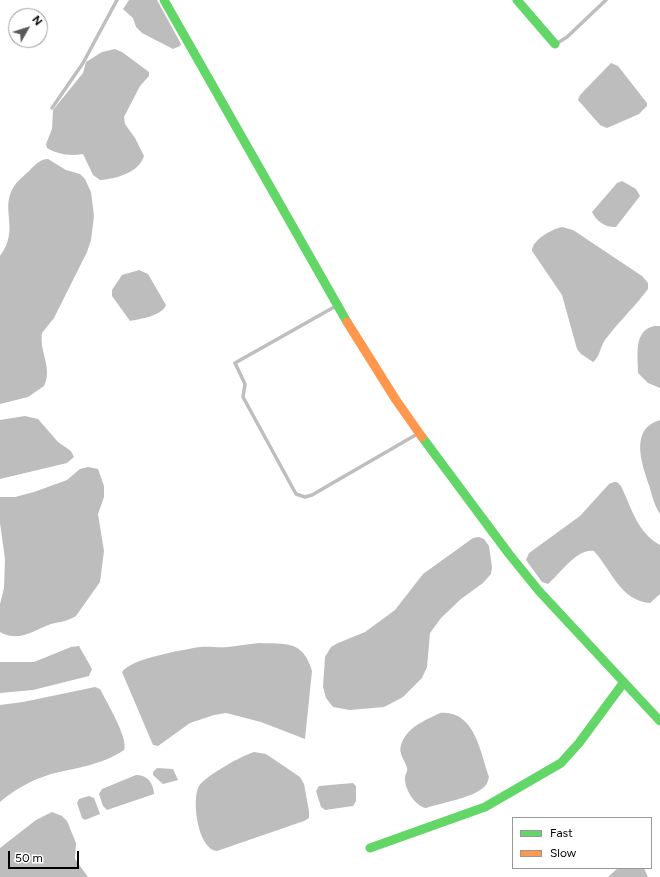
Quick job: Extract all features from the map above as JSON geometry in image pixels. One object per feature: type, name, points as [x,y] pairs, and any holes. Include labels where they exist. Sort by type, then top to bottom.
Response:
[{"type":"street","points":[[164,0],[337,306],[438,461],[484,517],[523,572],[660,720]]},
{"type":"street","points":[[518,0],[555,44]]},
{"type":"street","points":[[370,848],[485,807],[561,763],[580,743],[624,682]]},
{"type":"lane","points":[[52,108],[83,63],[117,0]]},
{"type":"lane","points":[[555,44],[567,37],[606,0]]},
{"type":"lane","points":[[337,306],[235,363],[245,384],[243,397],[296,494],[305,497],[312,495],[419,433]]},
{"type":"shaded area","points":[[129,0],[157,0],[181,44],[180,46],[173,49],[142,33],[136,27],[133,18],[123,9]]},
{"type":"shaded area","points":[[115,49],[122,52],[149,72],[149,76],[140,86],[124,117],[125,124],[135,138],[144,156],[137,167],[132,171],[112,178],[100,180],[93,175],[83,154],[60,154],[47,148],[46,144],[52,129],[53,110],[83,73],[86,62],[102,52]]},
{"type":"shaded area","points":[[611,63],[618,66],[647,103],[647,106],[639,114],[607,128],[600,125],[578,100],[580,95]]},
{"type":"shaded area","points":[[48,159],[66,170],[80,174],[85,179],[91,192],[94,216],[91,240],[87,252],[54,318],[42,333],[42,347],[47,366],[44,386],[28,397],[0,404],[0,256],[9,237],[8,204],[16,183],[38,163]]},
{"type":"shaded area","points":[[622,181],[636,189],[640,196],[616,227],[605,225],[599,221],[592,212],[617,183]]},
{"type":"shaded area","points":[[562,227],[573,230],[642,276],[648,283],[648,289],[605,340],[593,362],[581,354],[577,349],[562,295],[532,251],[535,243],[539,239],[553,230]]},
{"type":"shaded area","points":[[139,270],[148,274],[166,305],[160,312],[145,318],[130,321],[112,296],[112,290],[122,275]]},
{"type":"shaded area","points":[[654,326],[660,326],[660,388],[648,383],[638,373],[638,345],[640,339],[647,329]]},
{"type":"shaded area","points":[[25,416],[38,419],[58,442],[71,451],[74,457],[67,463],[0,479],[0,420]]},
{"type":"shaded area","points":[[660,420],[660,514],[653,500],[643,467],[640,448],[644,431],[650,425]]},
{"type":"shaded area","points":[[88,467],[98,469],[104,486],[104,497],[98,514],[104,551],[100,582],[76,616],[73,618],[51,624],[20,636],[7,635],[0,632],[0,604],[4,588],[5,559],[0,523],[0,497],[15,497],[34,492],[67,480],[80,469]]},
{"type":"shaded area","points":[[617,482],[621,486],[640,527],[652,540],[660,545],[660,594],[650,603],[631,597],[624,591],[594,551],[581,553],[575,557],[548,584],[542,582],[526,560],[529,553],[580,516],[609,484]]},
{"type":"shaded area","points":[[479,537],[484,539],[489,546],[492,567],[491,574],[483,583],[461,599],[441,618],[430,633],[427,667],[422,678],[403,697],[384,707],[350,710],[333,707],[326,698],[323,687],[325,657],[331,647],[365,632],[395,610],[423,574],[473,538]]},
{"type":"shaded area","points":[[259,643],[277,643],[292,646],[304,654],[308,661],[312,671],[305,739],[261,722],[226,713],[214,715],[190,723],[158,746],[153,745],[122,672],[136,663],[170,653],[200,647],[225,647]]},
{"type":"shaded area","points":[[79,646],[92,669],[89,676],[33,690],[0,693],[0,662],[34,662],[71,647]]},
{"type":"shaded area","points":[[95,687],[100,689],[116,720],[125,745],[124,750],[98,763],[51,774],[37,779],[24,785],[0,802],[0,705],[23,702]]},
{"type":"shaded area","points":[[440,713],[452,714],[461,718],[469,725],[479,745],[489,777],[485,786],[478,792],[426,808],[418,804],[408,792],[405,782],[407,768],[400,748],[407,734],[412,729]]},
{"type":"shaded area","points":[[254,752],[266,754],[300,777],[304,784],[309,818],[217,851],[210,848],[201,834],[196,812],[199,786],[225,766]]},
{"type":"shaded area","points":[[157,768],[173,769],[178,780],[163,784],[153,775],[153,772]]},
{"type":"shaded area","points":[[136,775],[143,776],[149,780],[153,786],[154,794],[107,810],[103,806],[99,794],[102,789]]},
{"type":"shaded area","points":[[353,783],[356,786],[356,801],[353,806],[325,810],[321,807],[316,791],[319,786]]},
{"type":"shaded area","points":[[89,796],[94,798],[100,814],[85,820],[82,818],[77,803],[79,799]]},
{"type":"shaded area","points":[[52,812],[62,816],[67,821],[76,843],[75,859],[88,877],[0,877],[0,848],[36,820]]},
{"type":"shaded area","points":[[617,869],[644,869],[648,877],[608,877]]},
{"type":"traffic: fast","points":[[164,0],[347,322]]},
{"type":"traffic: fast","points":[[517,0],[555,44]]},
{"type":"traffic: fast","points":[[422,437],[509,554],[539,591],[660,721]]},
{"type":"traffic: fast","points":[[370,848],[485,807],[561,763],[579,743],[624,682]]},
{"type":"traffic: slow","points":[[347,322],[396,400],[422,437]]}]
